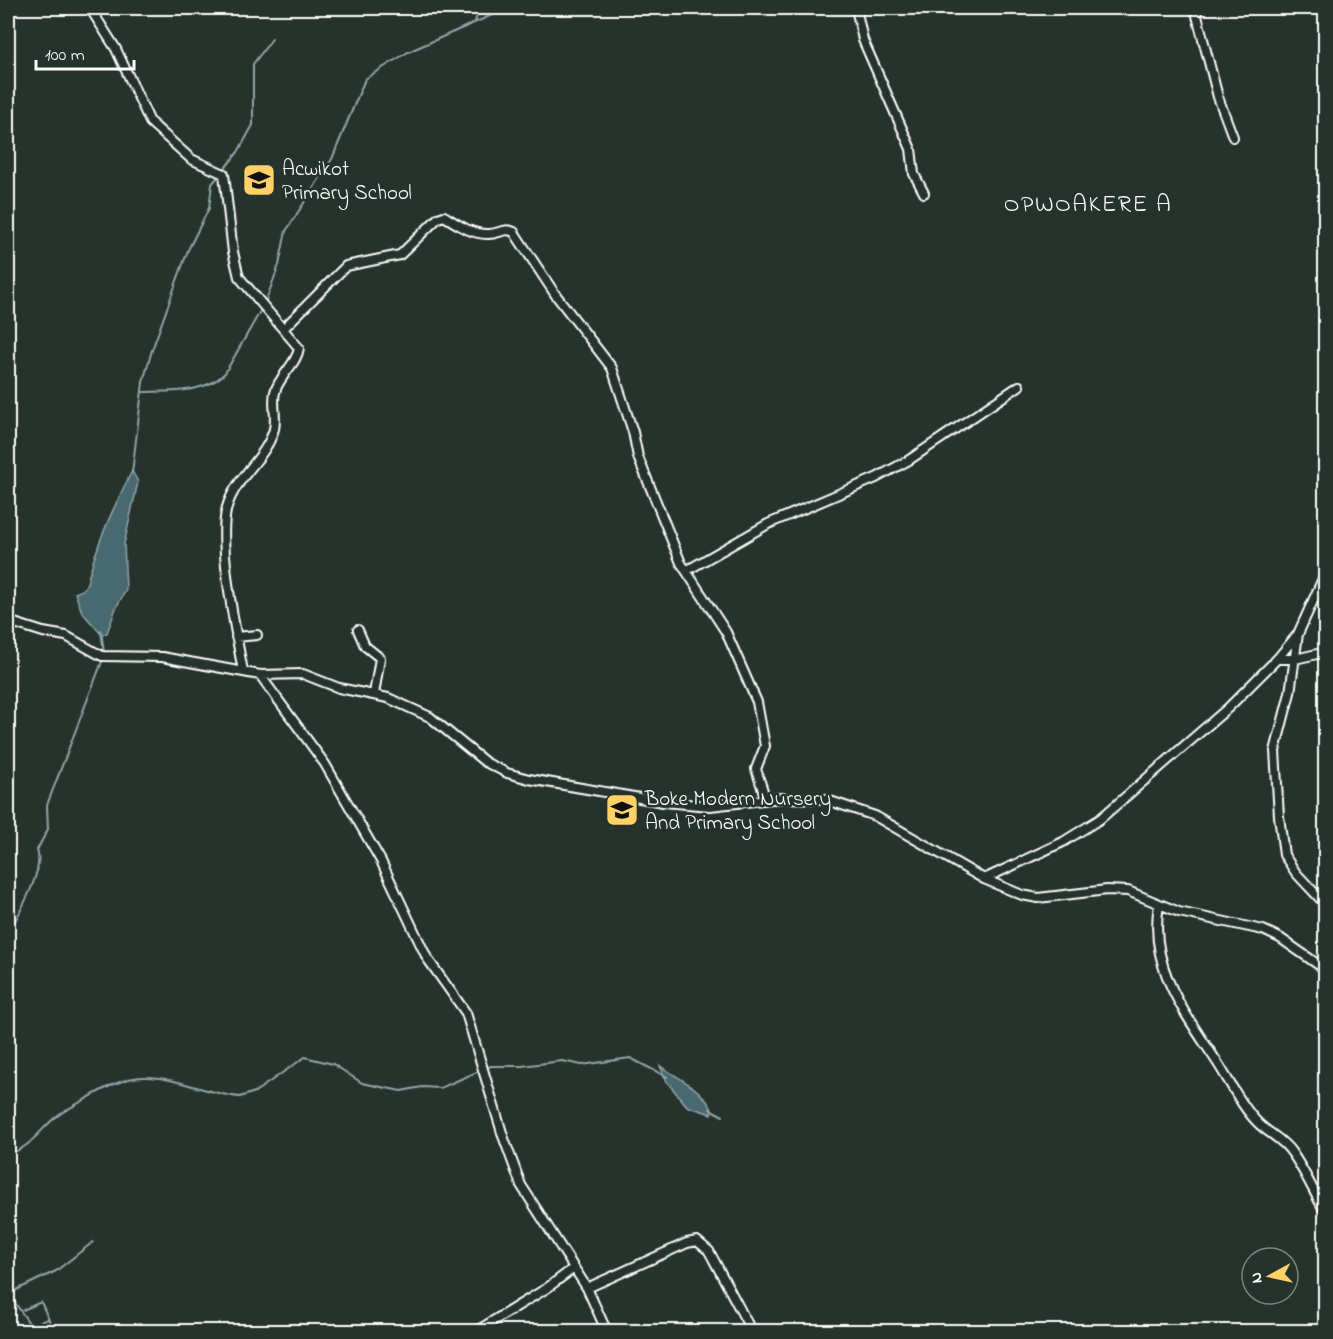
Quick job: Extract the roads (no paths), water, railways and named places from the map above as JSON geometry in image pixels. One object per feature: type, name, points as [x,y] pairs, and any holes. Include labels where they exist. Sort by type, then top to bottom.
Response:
[{"type":"street","points":[[90,8],[113,43],[150,122],[191,159],[224,174],[233,252],[239,277],[245,287],[294,340],[298,353],[286,369],[275,391],[274,429],[255,464],[239,479],[227,508],[225,544],[236,637],[243,671]]},
{"type":"street","points":[[866,8],[856,8],[863,40],[911,149],[914,174],[924,193]]},
{"type":"street","points":[[1195,8],[1218,97],[1233,137]]},
{"type":"street","points":[[284,328],[346,266],[400,255],[438,218],[444,216],[471,231],[486,235],[502,229],[514,232],[612,368],[633,432],[638,457],[686,571],[726,632],[757,702],[765,746],[756,770],[766,800]]},
{"type":"street","points":[[686,571],[768,524],[876,478],[900,465],[1019,386]]},
{"type":"street","points":[[984,879],[1063,842],[1100,819],[1228,708],[1277,659],[1298,634],[1326,572]]},
{"type":"street","points":[[8,621],[43,632],[66,636],[102,656],[162,657],[261,675],[303,674],[339,688],[374,694],[414,707],[430,717],[485,762],[507,773],[577,789],[663,802],[710,806],[810,797],[852,807],[874,816],[984,879],[1022,895],[1038,897],[1107,890],[1128,891],[1185,914],[1263,930],[1280,938],[1326,970]]},
{"type":"street","points":[[358,630],[365,646],[380,658],[374,694]]},
{"type":"street","points":[[1298,634],[1290,693],[1275,751],[1281,842],[1284,855],[1296,873],[1326,905]]},
{"type":"street","points":[[236,637],[257,635]]},
{"type":"street","points":[[1277,659],[1295,659],[1326,652]]},
{"type":"street","points":[[261,675],[325,764],[394,886],[427,958],[466,1013],[498,1122],[521,1185],[547,1230],[587,1288],[607,1332]]},
{"type":"street","points":[[1159,905],[1156,927],[1159,952],[1177,1003],[1245,1107],[1259,1124],[1280,1138],[1292,1152],[1326,1213]]},
{"type":"street","points":[[587,1288],[687,1243],[697,1241],[709,1251],[752,1332]]},
{"type":"street","points":[[475,1332],[574,1268]]},
{"type":"water","points":[[132,471],[138,482],[124,544],[126,590],[116,608],[107,633],[102,635],[82,612],[75,593],[83,590],[87,583],[106,526]]},
{"type":"water","points":[[660,1066],[702,1095],[712,1109],[711,1114],[687,1106],[667,1082]]},
{"type":"waterway","points":[[475,22],[479,8]]},
{"type":"waterway","points":[[265,303],[279,265],[286,231],[332,159],[365,79],[408,52],[508,8]]},
{"type":"waterway","points":[[132,473],[143,382],[152,350],[188,250],[209,208],[212,184],[238,152],[253,125],[253,64],[272,39]]},
{"type":"waterway","points":[[142,392],[186,390],[208,385],[217,380],[225,373],[262,308]]},
{"type":"waterway","points":[[101,630],[104,653]]},
{"type":"waterway","points":[[8,935],[34,881],[38,859],[37,850],[48,829],[47,805],[103,659]]},
{"type":"waterway","points":[[8,1154],[32,1141],[58,1115],[125,1080],[157,1078],[240,1097],[255,1092],[305,1057],[333,1064],[362,1083],[401,1091],[422,1087],[440,1088],[491,1066],[522,1066],[562,1061],[582,1065],[630,1058],[667,1077]]},
{"type":"waterway","points":[[710,1109],[723,1116]]},
{"type":"waterway","points":[[8,1294],[56,1271],[93,1242]]},
{"type":"waterway","points":[[9,1294],[35,1332]]},
{"type":"waterway","points":[[23,1310],[41,1302],[53,1329]]},
{"type":"waterway","points":[[32,1325],[48,1319]]},
{"type":"place","name":"Acwikot Primary School","points":[[259,180]]},
{"type":"place","name":"Boke Modern Nursery And Primary School","points":[[622,810]]},
{"type":"district","name":"OPWOAKERE A","points":[[1088,203]]}]
